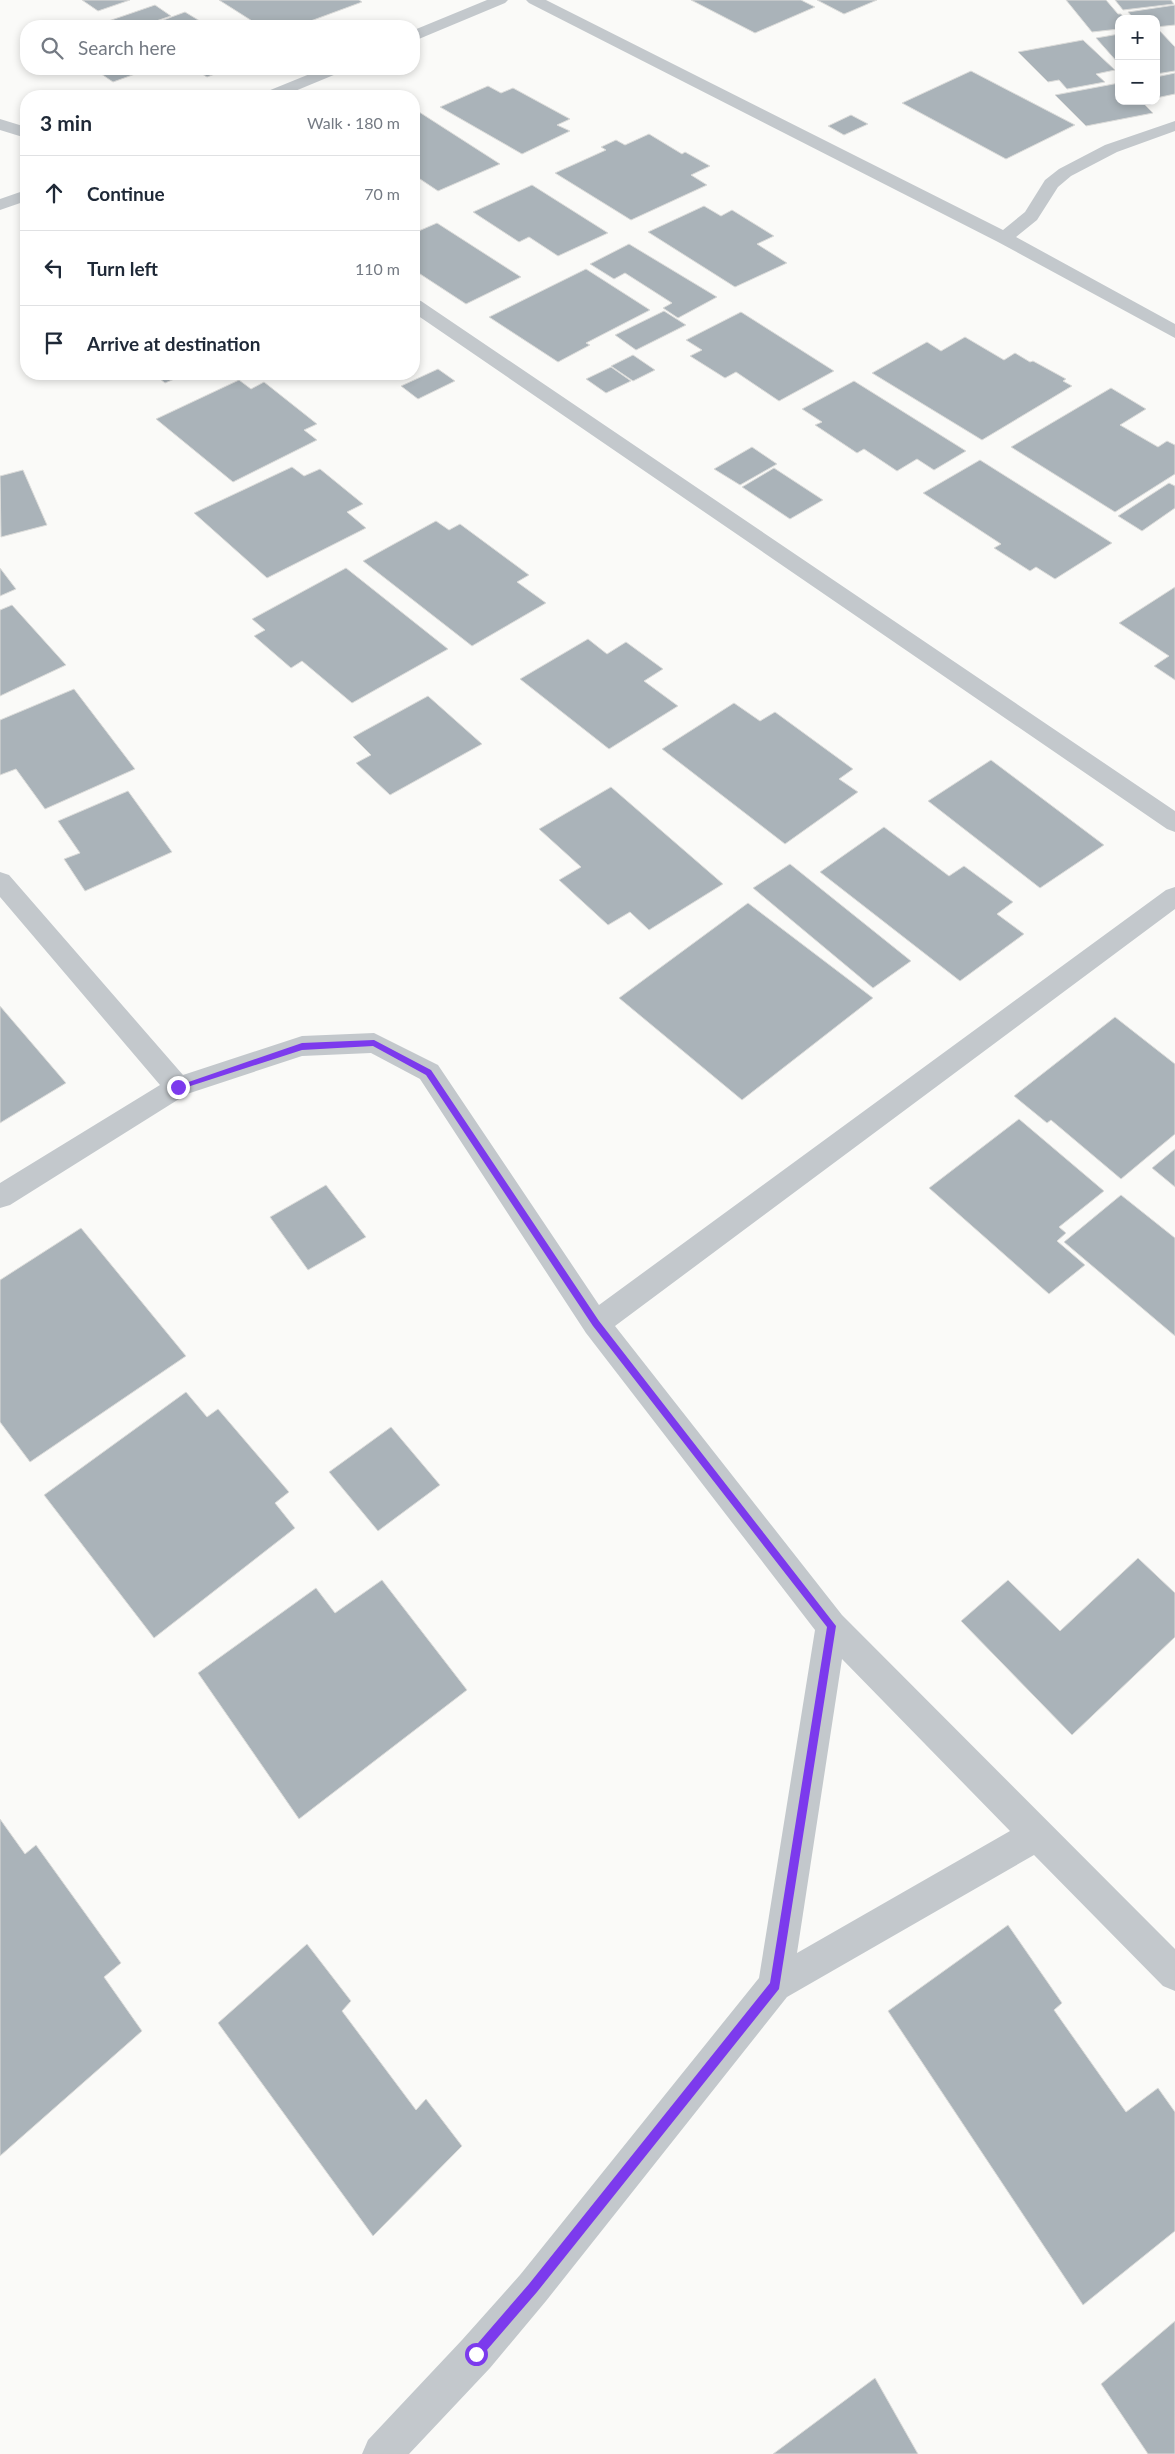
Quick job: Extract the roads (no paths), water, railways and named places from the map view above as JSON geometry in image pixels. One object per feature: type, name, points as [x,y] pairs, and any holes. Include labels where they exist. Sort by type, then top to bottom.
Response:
[{"type":"street","points":[[420,33],[500,0]]},
{"type":"street","points":[[534,0],[1004,238],[1175,332]]},
{"type":"street","points":[[284,90],[320,75]]},
{"type":"street","points":[[0,124],[20,131]]},
{"type":"street","points":[[1004,238],[1025,223],[1038,206],[1052,182],[1070,168],[1137,138],[1175,126]]},
{"type":"street","points":[[0,205],[20,197]]},
{"type":"street","points":[[420,309],[1175,823]]},
{"type":"street","points":[[0,881],[178,1087]]},
{"type":"street","points":[[596,1324],[1175,896]]},
{"type":"street","points":[[0,1197],[178,1087],[302,1046],[374,1043],[429,1072],[596,1324],[831,1626],[1175,1974]]},
{"type":"street","points":[[775,1985],[831,1626]]},
{"type":"street","points":[[382,2454],[476,2354],[533,2288],[775,1985],[1037,1834]]}]
